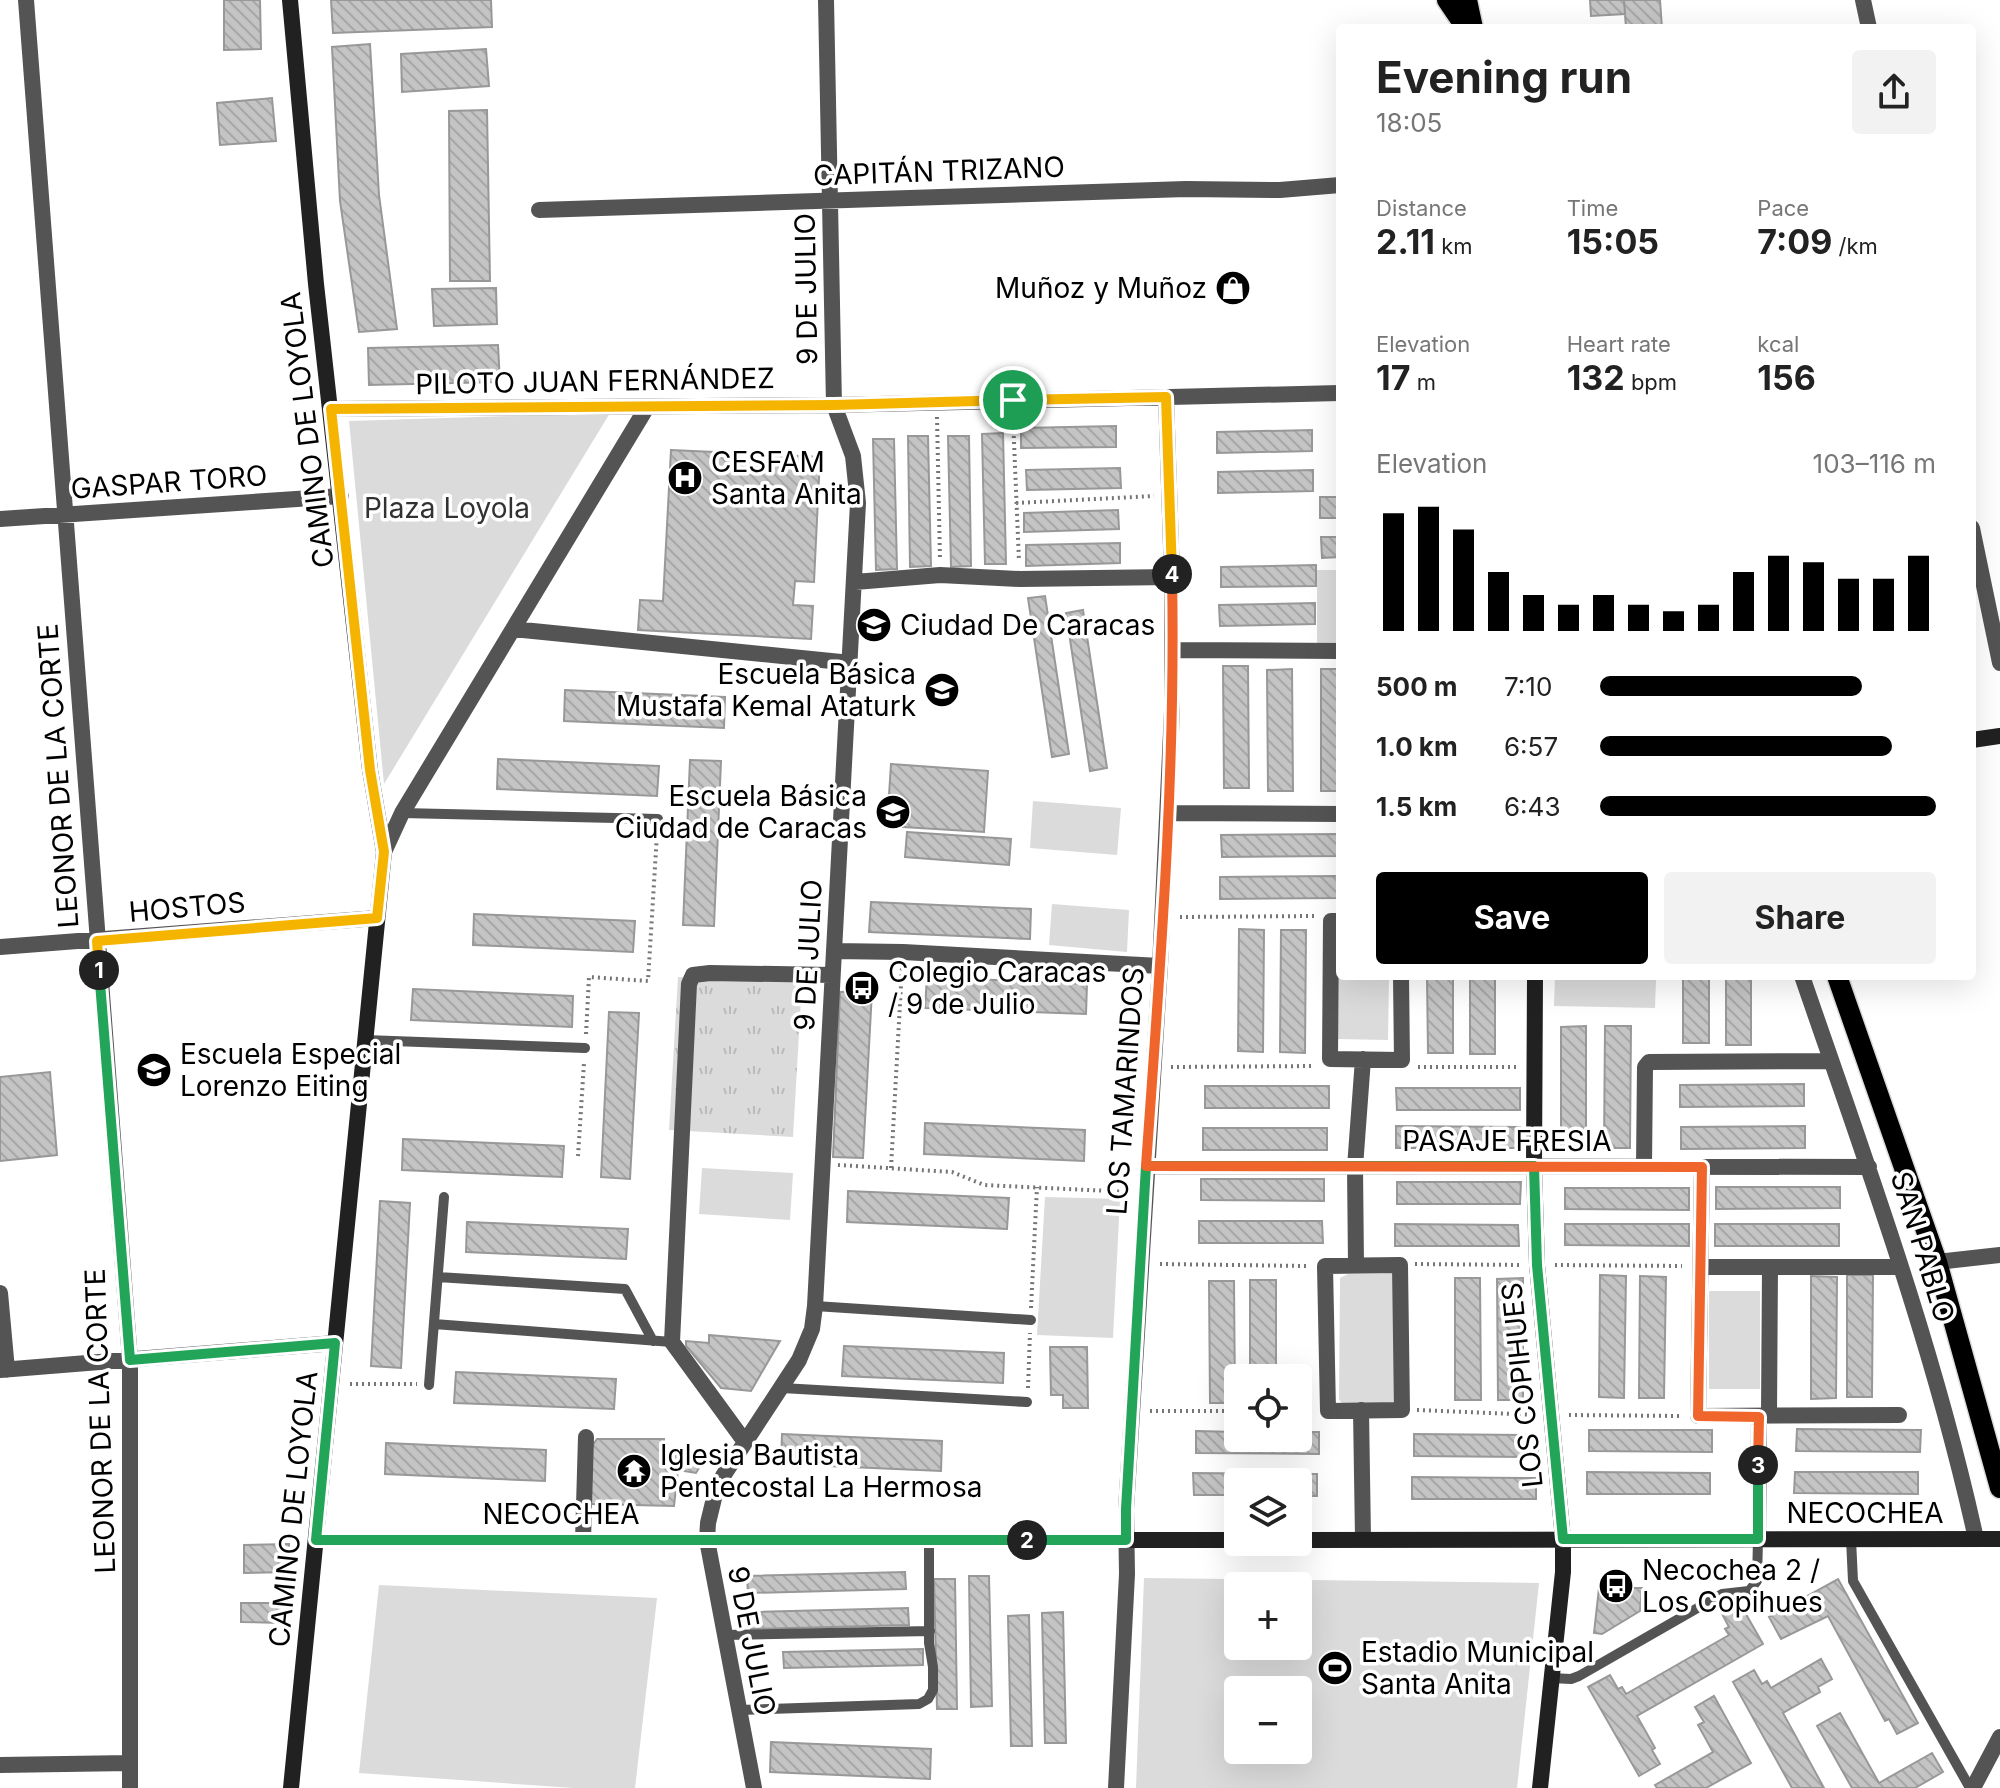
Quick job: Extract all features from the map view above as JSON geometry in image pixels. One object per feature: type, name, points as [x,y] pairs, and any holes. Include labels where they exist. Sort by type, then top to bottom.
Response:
[{"type":"main road","points":[[1447,0],[1463,24]]},
{"type":"main road","points":[[1467,0],[1472,24]]},
{"type":"main road","name":"SAN PABLO","points":[[1838,980],[1937,1262],[2000,1488]]},
{"type":"street","name":"LEONOR DE LA CORTE","points":[[26,0],[130,1360],[130,1788]]},
{"type":"street","name":"CAMINO DE LOYOLA","points":[[290,0],[316,284],[370,770],[384,852],[291,1788]]},
{"type":"street","name":"9 DE JULIO","points":[[754,1788],[707,1540],[716,1490],[782,1388],[808,1340],[815,1306],[851,663],[857,483],[848,439],[834,405],[826,0]]},
{"type":"street","points":[[1863,0],[1868,24]]},
{"type":"street","name":"CAPITÁN TRIZANO","points":[[539,210],[1186,189],[1280,190],[1336,185]]},
{"type":"street","name":"PILOTO JUAN FERNÁNDEZ","points":[[331,409],[834,405],[1336,393]]},
{"type":"street","name":"LOS TAMARINDOS","points":[[1116,1788],[1131,1410],[1168,813],[1173,650],[1166,397]]},
{"type":"street","name":"CAMINO DE LOYOLA","points":[[384,852],[402,813],[647,407]]},
{"type":"street","name":"GASPAR TORO","points":[[0,519],[341,496]]},
{"type":"street","points":[[1976,547],[2000,663]]},
{"type":"street","points":[[855,582],[940,575],[1020,579],[1172,577]]},
{"type":"street","points":[[513,629],[851,663]]},
{"type":"street","points":[[1173,650],[1336,651]]},
{"type":"street","points":[[1976,739],[2000,736]]},
{"type":"street","points":[[1168,813],[1336,814]]},
{"type":"street","name":"HOSTOS","points":[[0,947],[377,918]]},
{"type":"street","points":[[1335,921],[1330,1059],[1402,1060],[1401,980]]},
{"type":"street","points":[[834,951],[1160,966]]},
{"type":"street","points":[[745,1442],[672,1342],[689,984],[693,975],[710,973],[832,975]]},
{"type":"street","name":"LOS COPIHUES","points":[[1535,980],[1537,1265],[1563,1539],[1563,1572],[1540,1788]]},
{"type":"street","name":"SAN PABLO","points":[[1803,980],[1901,1267],[1945,1416],[1976,1539]]},
{"type":"street","points":[[1356,1265],[1355,1167],[1363,1059]]},
{"type":"street","points":[[1644,1166],[1645,1067],[1649,1062],[1831,1061]]},
{"type":"street","name":"PASAJE FRESIA","points":[[1146,1166],[1869,1167]]},
{"type":"street","points":[[1702,1167],[1698,1416],[1899,1415]]},
{"type":"street","points":[[1937,1262],[2000,1255]]},
{"type":"street","points":[[1356,1265],[1400,1265],[1402,1410],[1328,1411],[1325,1266],[1356,1265]]},
{"type":"street","points":[[1701,1267],[1901,1267]]},
{"type":"street","points":[[1758,1539],[1770,1267]]},
{"type":"street","points":[[0,1293],[4,1370],[335,1343]]},
{"type":"street","points":[[1361,1410],[1363,1539]]},
{"type":"street","points":[[583,1540],[586,1437]]},
{"type":"street","name":"NECOCHEA","points":[[1312,1540],[2000,1539]]},
{"type":"street","name":"NECOCHEA","points":[[316,1540],[1224,1540]]},
{"type":"street","points":[[1971,1788],[2000,1737]]},
{"type":"street","points":[[0,1765],[130,1763]]},
{"type":"lane","points":[[402,813],[658,819]]},
{"type":"lane","points":[[365,1040],[585,1048]]},
{"type":"lane","points":[[429,1385],[444,1197]]},
{"type":"lane","points":[[438,1277],[625,1289],[653,1341]]},
{"type":"lane","points":[[815,1306],[1031,1320]]},
{"type":"lane","points":[[434,1324],[672,1342]]},
{"type":"lane","points":[[782,1388],[1027,1402]]},
{"type":"lane","points":[[1551,1678],[1571,1679],[1579,1676],[1722,1594],[1749,1591],[1757,1581],[1758,1539]]},
{"type":"lane","points":[[1851,1539],[1853,1581],[1971,1788]]},
{"type":"lane","points":[[739,1710],[919,1704],[928,1699],[933,1690],[929,1540]]},
{"type":"lane","points":[[725,1635],[930,1631]]},
{"type":"path","points":[[1013,400],[1020,579]]},
{"type":"path","points":[[937,401],[940,575]]},
{"type":"path","points":[[1016,503],[1170,495]]},
{"type":"path","points":[[578,1156],[589,977],[648,981],[658,819]]},
{"type":"path","points":[[1162,917],[1326,916],[1335,921]]},
{"type":"path","points":[[891,1168],[903,952]]},
{"type":"path","points":[[1153,1067],[1324,1066],[1330,1059]]},
{"type":"path","points":[[1402,1060],[1410,1067],[1535,1067]]},
{"type":"path","points":[[823,1164],[952,1172],[984,1185],[1144,1193]]},
{"type":"path","points":[[1027,1402],[1037,1187]]},
{"type":"path","points":[[1140,1263],[1325,1266]]},
{"type":"path","points":[[331,1383],[429,1385]]},
{"type":"path","points":[[1131,1410],[1224,1411]]},
{"type":"green space","name":"Plaza Loyola","points":[[610,413],[384,784],[349,421]]},
{"type":"green space","points":[[1317,570],[1336,570],[1336,645],[1317,645]]},
{"type":"green space","points":[[1033,801],[1121,808],[1117,855],[1030,848]]},
{"type":"green space","points":[[1052,904],[1129,910],[1127,952],[1049,945]]},
{"type":"green space","points":[[678,977],[802,982],[793,1137],[669,1130]]},
{"type":"green space","points":[[1338,980],[1389,980],[1388,1040],[1338,1039]]},
{"type":"green space","points":[[1555,980],[1656,980],[1655,1008],[1554,1006]]},
{"type":"green space","points":[[702,1168],[793,1173],[790,1220],[699,1214]]},
{"type":"green space","points":[[1045,1197],[1120,1199],[1113,1338],[1037,1335]]},
{"type":"green space","points":[[1398,1273],[1405,1401],[1345,1408],[1339,1399],[1340,1278],[1348,1274]]},
{"type":"green space","points":[[1709,1291],[1760,1291],[1760,1389],[1709,1389]]},
{"type":"green space","name":"Estadio Municipal Santa Anita","points":[[1144,1578],[1224,1579],[1224,1660],[1312,1660],[1312,1580],[1539,1583],[1517,1788],[1136,1788]]},
{"type":"green space","points":[[379,1585],[657,1598],[635,1788],[574,1788],[359,1773]]},
{"type":"building","points":[[224,0],[260,0],[261,49],[224,50]]},
{"type":"building","points":[[331,0],[491,0],[492,27],[333,33]]},
{"type":"building","points":[[1590,0],[1624,0],[1625,14],[1591,16]]},
{"type":"building","points":[[1624,0],[1660,0],[1662,24],[1626,24]]},
{"type":"building","points":[[370,44],[379,195],[397,329],[359,332],[340,201],[332,47]]},
{"type":"building","points":[[486,49],[489,86],[402,92],[401,54]]},
{"type":"building","points":[[272,98],[276,141],[220,145],[217,103]]},
{"type":"building","points":[[487,110],[490,281],[450,281],[449,111]]},
{"type":"building","points":[[496,288],[497,324],[434,326],[432,289]]},
{"type":"building","points":[[498,345],[500,382],[369,385],[368,348]]},
{"type":"building","points":[[1116,426],[1116,447],[1021,448],[1021,428]]},
{"type":"building","points":[[1312,430],[1312,451],[1217,453],[1217,432]]},
{"type":"building","points":[[1003,433],[1006,564],[985,564],[982,434]]},
{"type":"building","points":[[908,436],[928,436],[931,566],[910,567]]},
{"type":"building","points":[[948,436],[969,436],[971,566],[951,567]]},
{"type":"building","points":[[873,439],[894,439],[897,569],[876,570]]},
{"type":"building","points":[[671,450],[820,457],[814,582],[795,581],[793,605],[813,606],[811,639],[638,630],[640,600],[663,601]]},
{"type":"building","points":[[1120,468],[1121,488],[1027,490],[1026,470]]},
{"type":"building","points":[[1313,470],[1313,491],[1218,493],[1218,472]]},
{"type":"building","points":[[1320,497],[1336,497],[1336,518],[1320,518]]},
{"type":"building","points":[[1118,510],[1119,529],[1024,532],[1024,513]]},
{"type":"building","points":[[1321,537],[1336,537],[1336,557],[1322,558]]},
{"type":"building","points":[[1120,543],[1120,563],[1026,566],[1026,545]]},
{"type":"building","points":[[1316,565],[1316,586],[1221,587],[1221,567]]},
{"type":"building","points":[[1045,596],[1069,754],[1052,757],[1028,598]]},
{"type":"building","points":[[1315,603],[1315,624],[1220,626],[1219,605]]},
{"type":"building","points":[[1083,610],[1107,768],[1090,771],[1066,613]]},
{"type":"building","points":[[1223,666],[1248,666],[1249,788],[1224,788]]},
{"type":"building","points":[[1292,669],[1293,791],[1268,791],[1267,670]]},
{"type":"building","points":[[1321,669],[1336,669],[1336,791],[1321,791]]},
{"type":"building","points":[[565,690],[725,697],[724,728],[564,721]]},
{"type":"building","points":[[498,759],[659,766],[657,796],[497,789]]},
{"type":"building","points":[[690,760],[721,761],[714,926],[683,925]]},
{"type":"building","points":[[891,764],[988,771],[984,832],[887,826]]},
{"type":"building","points":[[907,832],[1011,839],[1009,865],[905,857]]},
{"type":"building","points":[[1336,834],[1336,856],[1222,857],[1221,835]]},
{"type":"building","points":[[1336,876],[1336,898],[1220,899],[1220,877]]},
{"type":"building","points":[[871,902],[1031,909],[1030,939],[869,932]]},
{"type":"building","points":[[474,914],[635,921],[633,952],[473,945]]},
{"type":"building","points":[[1239,929],[1264,930],[1263,1052],[1238,1051]]},
{"type":"building","points":[[1281,930],[1306,930],[1305,1053],[1280,1052]]},
{"type":"building","points":[[927,977],[1087,984],[1086,1014],[925,1008]]},
{"type":"building","points":[[1427,980],[1453,980],[1453,1053],[1428,1053]]},
{"type":"building","points":[[1470,980],[1495,980],[1495,1054],[1470,1054]]},
{"type":"building","points":[[1683,980],[1709,980],[1709,1043],[1683,1043]]},
{"type":"building","points":[[1726,980],[1751,980],[1751,1045],[1726,1045]]},
{"type":"building","points":[[413,989],[573,996],[572,1027],[411,1020]]},
{"type":"building","points":[[872,991],[863,1158],[833,1157],[840,992]]},
{"type":"building","points":[[609,1012],[639,1013],[630,1179],[601,1177]]},
{"type":"building","points":[[1586,1026],[1586,1148],[1561,1148],[1561,1027]]},
{"type":"building","points":[[1605,1026],[1631,1026],[1630,1148],[1604,1148]]},
{"type":"building","points":[[50,1072],[57,1155],[0,1161],[0,1077]]},
{"type":"building","points":[[1804,1084],[1804,1106],[1680,1107],[1680,1085]]},
{"type":"building","points":[[1205,1086],[1329,1086],[1329,1108],[1205,1108]]},
{"type":"building","points":[[1396,1088],[1520,1088],[1520,1110],[1397,1110]]},
{"type":"building","points":[[925,1123],[1085,1130],[1084,1161],[924,1154]]},
{"type":"building","points":[[1396,1126],[1520,1127],[1520,1148],[1396,1148]]},
{"type":"building","points":[[1805,1126],[1805,1148],[1681,1149],[1681,1127]]},
{"type":"building","points":[[1203,1128],[1327,1128],[1327,1150],[1203,1150]]},
{"type":"building","points":[[403,1139],[564,1146],[562,1177],[402,1170]]},
{"type":"building","points":[[1201,1179],[1324,1179],[1324,1201],[1201,1200]]},
{"type":"building","points":[[1397,1182],[1521,1182],[1520,1204],[1397,1204]]},
{"type":"building","points":[[1716,1187],[1840,1187],[1840,1208],[1716,1209]]},
{"type":"building","points":[[1565,1188],[1689,1188],[1689,1210],[1565,1209]]},
{"type":"building","points":[[848,1191],[1009,1198],[1007,1229],[847,1222]]},
{"type":"building","points":[[380,1201],[410,1203],[401,1368],[371,1366]]},
{"type":"building","points":[[1199,1221],[1322,1221],[1323,1243],[1199,1243]]},
{"type":"building","points":[[467,1222],[628,1229],[626,1259],[466,1252]]},
{"type":"building","points":[[1395,1224],[1518,1225],[1519,1246],[1395,1246]]},
{"type":"building","points":[[1565,1224],[1689,1224],[1689,1246],[1565,1245]]},
{"type":"building","points":[[1715,1224],[1839,1224],[1839,1246],[1715,1246]]},
{"type":"building","points":[[1600,1275],[1626,1276],[1624,1398],[1599,1397]]},
{"type":"building","points":[[1847,1275],[1873,1275],[1872,1397],[1847,1397]]},
{"type":"building","points":[[1640,1276],[1666,1277],[1664,1398],[1639,1398]]},
{"type":"building","points":[[1811,1276],[1837,1277],[1836,1398],[1811,1399]]},
{"type":"building","points":[[1455,1278],[1480,1278],[1481,1400],[1455,1400]]},
{"type":"building","points":[[1523,1278],[1523,1400],[1498,1400],[1497,1279]]},
{"type":"building","points":[[1250,1280],[1276,1280],[1276,1364],[1250,1364]]},
{"type":"building","points":[[1209,1281],[1234,1281],[1235,1364],[1224,1364],[1224,1403],[1210,1403]]},
{"type":"building","points":[[709,1335],[780,1341],[751,1391],[721,1388],[686,1346],[686,1341],[709,1343]]},
{"type":"building","points":[[844,1346],[1004,1353],[1003,1383],[842,1376]]},
{"type":"building","points":[[1050,1347],[1087,1347],[1088,1408],[1063,1408],[1063,1395],[1051,1395]]},
{"type":"building","points":[[456,1372],[616,1379],[614,1409],[454,1403]]},
{"type":"building","points":[[1797,1429],[1921,1430],[1920,1452],[1796,1451]]},
{"type":"building","points":[[1589,1430],[1712,1430],[1712,1452],[1589,1451]]},
{"type":"building","points":[[1196,1431],[1224,1432],[1224,1452],[1312,1452],[1312,1432],[1319,1432],[1319,1454],[1196,1453]]},
{"type":"building","points":[[782,1434],[942,1441],[941,1471],[781,1464]]},
{"type":"building","points":[[1414,1434],[1538,1435],[1538,1457],[1414,1456]]},
{"type":"building","name":"Iglesia Bautista Pentecostal La Hermosa","points":[[597,1439],[664,1439],[664,1449],[705,1458],[696,1473],[678,1470],[674,1506],[590,1504],[590,1449]]},
{"type":"building","points":[[386,1443],[546,1450],[545,1481],[385,1474]]},
{"type":"building","points":[[1587,1472],[1710,1473],[1710,1494],[1587,1494]]},
{"type":"building","points":[[1795,1472],[1918,1472],[1918,1494],[1794,1493]]},
{"type":"building","points":[[1193,1473],[1224,1473],[1224,1495],[1194,1495]]},
{"type":"building","points":[[1312,1474],[1317,1474],[1317,1496],[1312,1496]]},
{"type":"building","points":[[1412,1477],[1536,1478],[1536,1499],[1412,1499]]},
{"type":"building","points":[[289,1544],[289,1572],[244,1573],[244,1545]]},
{"type":"building","points":[[905,1572],[906,1589],[748,1593],[747,1576]]},
{"type":"building","points":[[969,1576],[989,1576],[992,1706],[971,1707]]},
{"type":"building","points":[[934,1579],[955,1579],[957,1709],[937,1709]]},
{"type":"building","points":[[1838,1579],[1918,1723],[1897,1734],[1889,1719],[1885,1721],[1828,1616],[1781,1639],[1769,1617]]},
{"type":"building","points":[[1599,1588],[1642,1588],[1640,1611],[1602,1634],[1594,1633]]},
{"type":"building","points":[[1739,1602],[1763,1644],[1637,1716],[1655,1748],[1652,1750],[1660,1764],[1639,1776],[1588,1687],[1610,1675],[1618,1689],[1622,1687],[1626,1694],[1729,1635],[1725,1629],[1729,1627],[1721,1612]]},
{"type":"building","points":[[241,1603],[282,1603],[282,1623],[241,1622]]},
{"type":"building","points":[[908,1608],[909,1625],[751,1629],[750,1612]]},
{"type":"building","points":[[1063,1612],[1066,1743],[1045,1743],[1042,1613]]},
{"type":"building","points":[[1029,1615],[1032,1746],[1011,1746],[1008,1616]]},
{"type":"building","points":[[923,1649],[923,1665],[784,1668],[783,1652]]},
{"type":"building","points":[[1821,1659],[1832,1679],[1818,1687],[1820,1692],[1783,1713],[1824,1788],[1792,1788],[1733,1682],[1754,1670],[1762,1684],[1767,1681],[1771,1688]]},
{"type":"building","points":[[1714,1696],[1751,1763],[1706,1788],[1657,1788],[1655,1785],[1713,1752],[1698,1725],[1704,1722],[1695,1707]]},
{"type":"building","points":[[1840,1713],[1879,1783],[1932,1753],[1943,1772],[1915,1788],[1852,1788],[1817,1726]]},
{"type":"building","points":[[771,1742],[931,1749],[930,1779],[770,1772]]},
{"type":"place","name":"Muñoz y Muñoz","points":[[1233,288]]},
{"type":"place","name":"CESFAM Santa Anita","points":[[685,478]]},
{"type":"place","name":"Ciudad De Caracas","points":[[874,625]]},
{"type":"place","name":"Escuela Básica Mustafa Kemal Ataturk","points":[[942,690]]},
{"type":"place","name":"Escuela Básica Ciudad de Caracas","points":[[893,812]]},
{"type":"place","name":"Colegio Caracas / 9 de Julio","points":[[862,988]]},
{"type":"place","name":"Escuela Especial Lorenzo Eiting","points":[[154,1070]]},
{"type":"place","name":"Iglesia Bautista Pentecostal La Hermosa","points":[[634,1471]]},
{"type":"place","name":"Necochea 2 / Los Copihues","points":[[1616,1586]]},
{"type":"place","name":"Estadio Municipal Santa Anita","points":[[1335,1668]]},
{"type":"route","points":[[1013,400],[834,405],[331,409],[370,770],[384,852],[377,918],[97,941],[130,1360],[335,1343],[316,1540],[1126,1540],[1146,1166],[1534,1166],[1537,1265],[1563,1539],[1758,1539],[1759,1417],[1698,1416],[1702,1167],[1644,1166],[1534,1166],[1444,1167],[1146,1166],[1160,966],[1172,711],[1172,577],[1166,397],[1013,400]]}]
